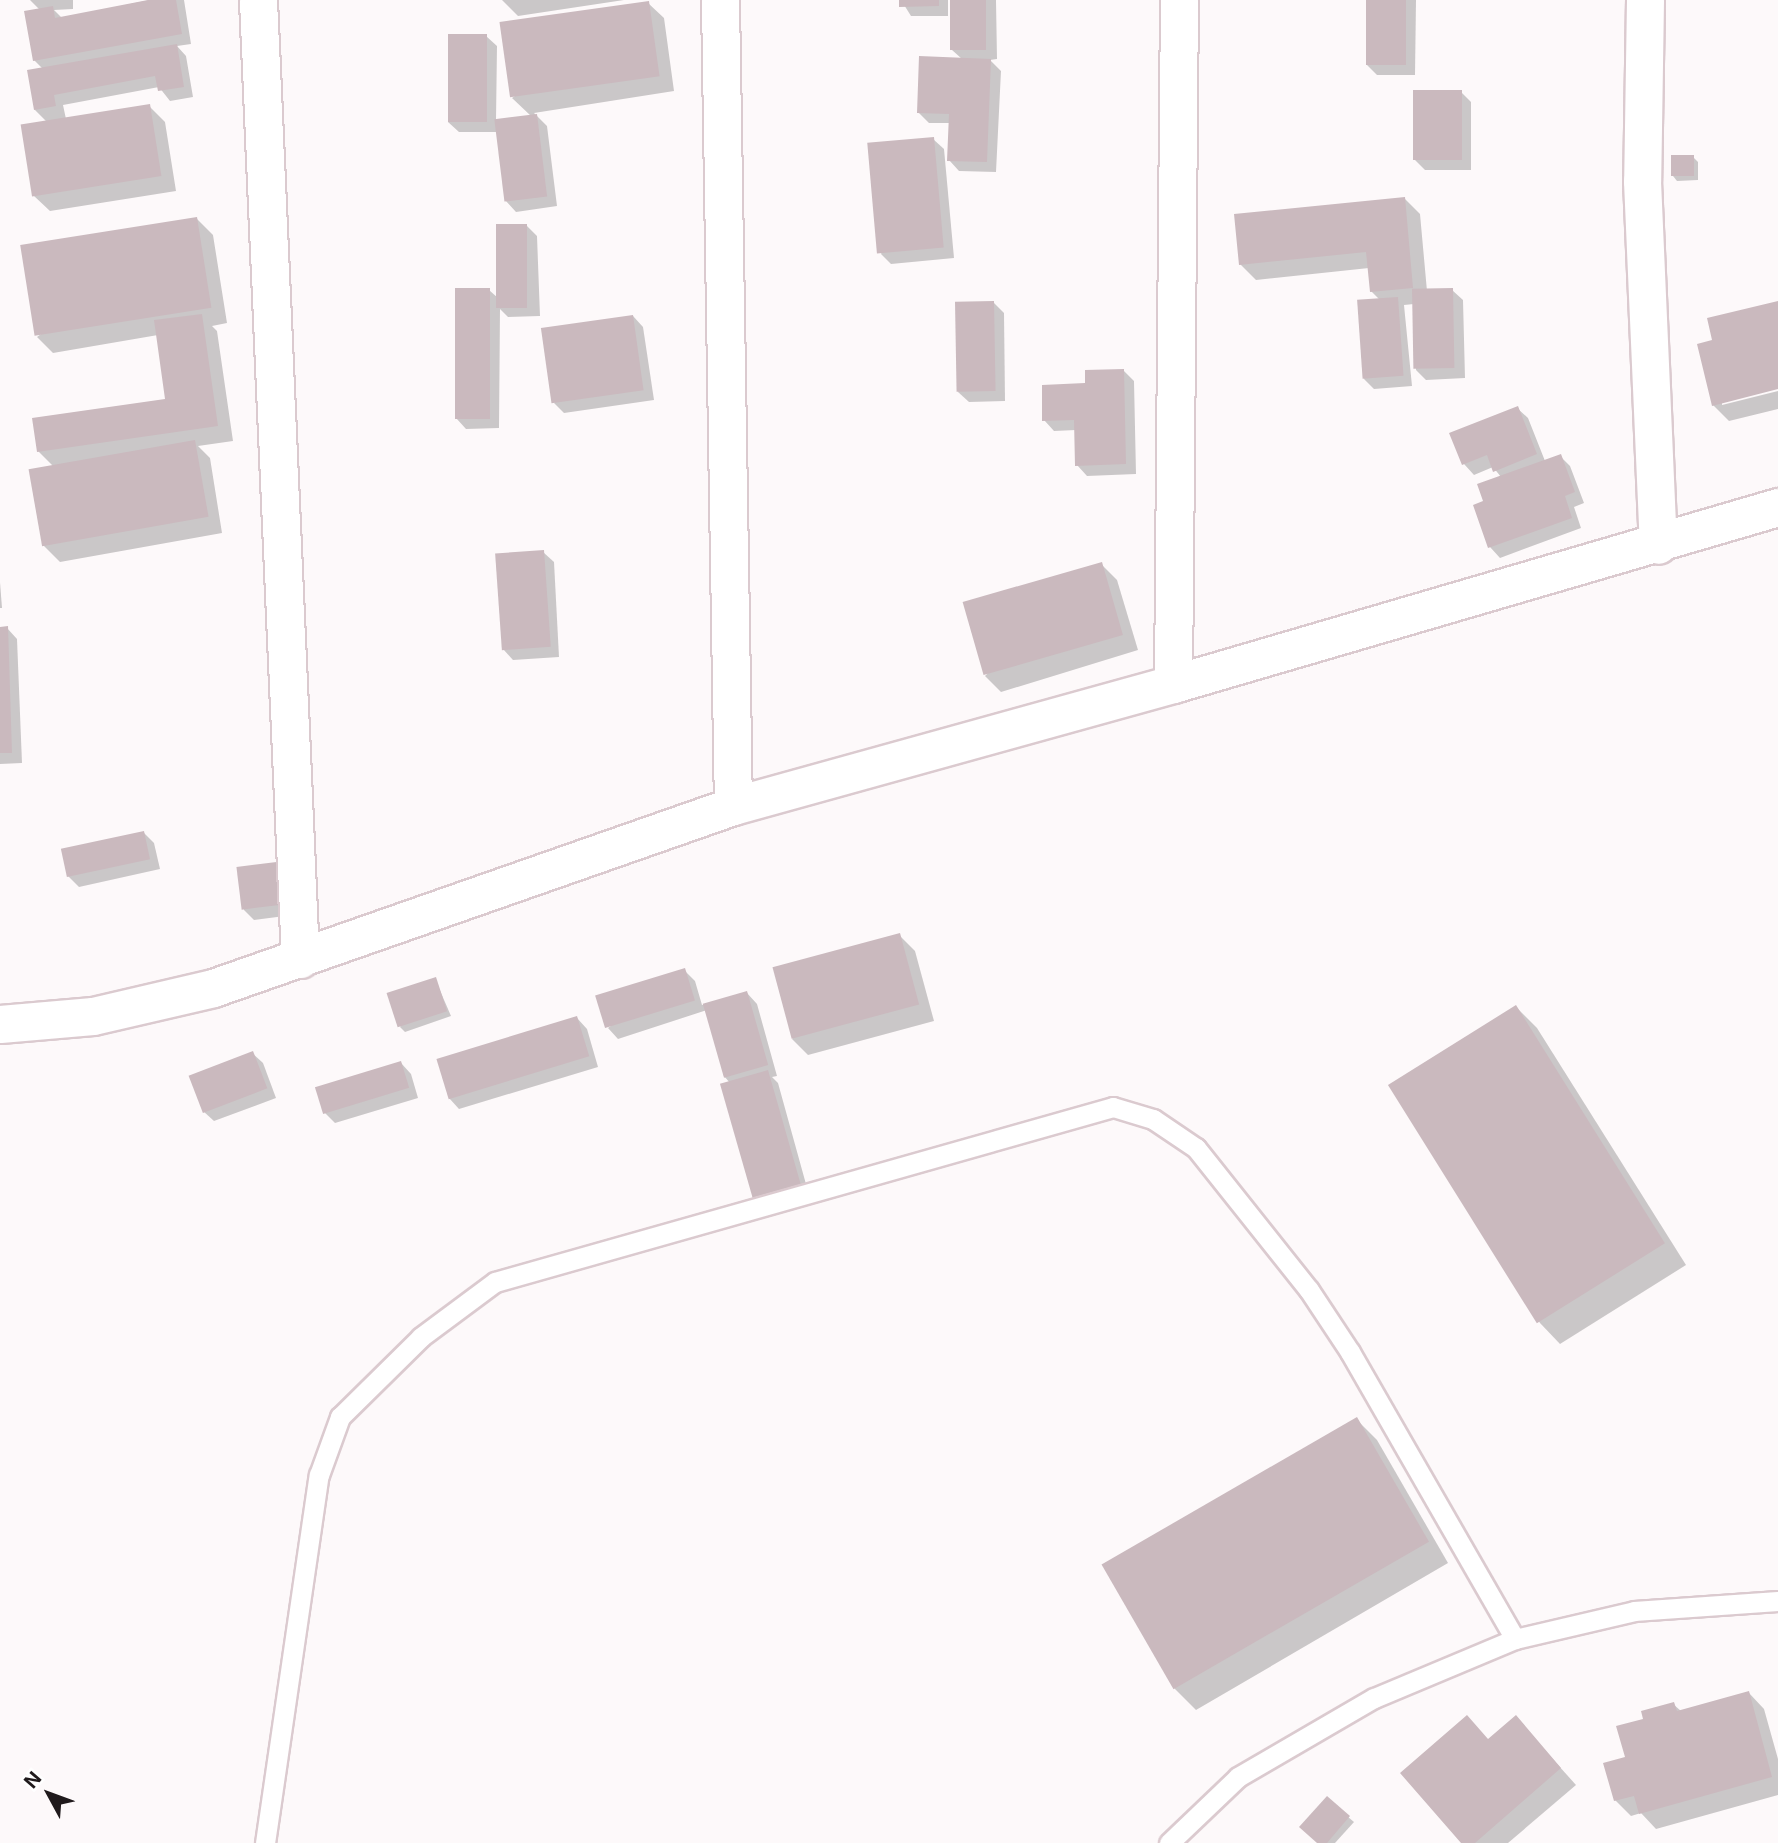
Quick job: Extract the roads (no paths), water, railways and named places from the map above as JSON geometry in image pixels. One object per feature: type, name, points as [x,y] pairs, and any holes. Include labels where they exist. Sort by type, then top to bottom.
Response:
[{"type":"street","points":[[258,0],[300,959]]},
{"type":"street","points":[[720,0],[733,806]]},
{"type":"street","points":[[1173,684],[1179,0]]},
{"type":"street","points":[[1645,0],[1642,181],[1658,545]]},
{"type":"street","points":[[0,1024],[93,1016],[213,988],[733,806],[1173,684],[1658,545],[1778,507]]},
{"type":"lane","points":[[265,1843],[318,1475],[340,1417],[421,1337],[495,1282],[1112,1107],[1153,1119],[1196,1148],[1309,1290],[1350,1352],[1515,1639]]},
{"type":"lane","points":[[1169,1843],[1238,1777],[1374,1698],[1515,1639],[1634,1611],[1778,1601]]}]
